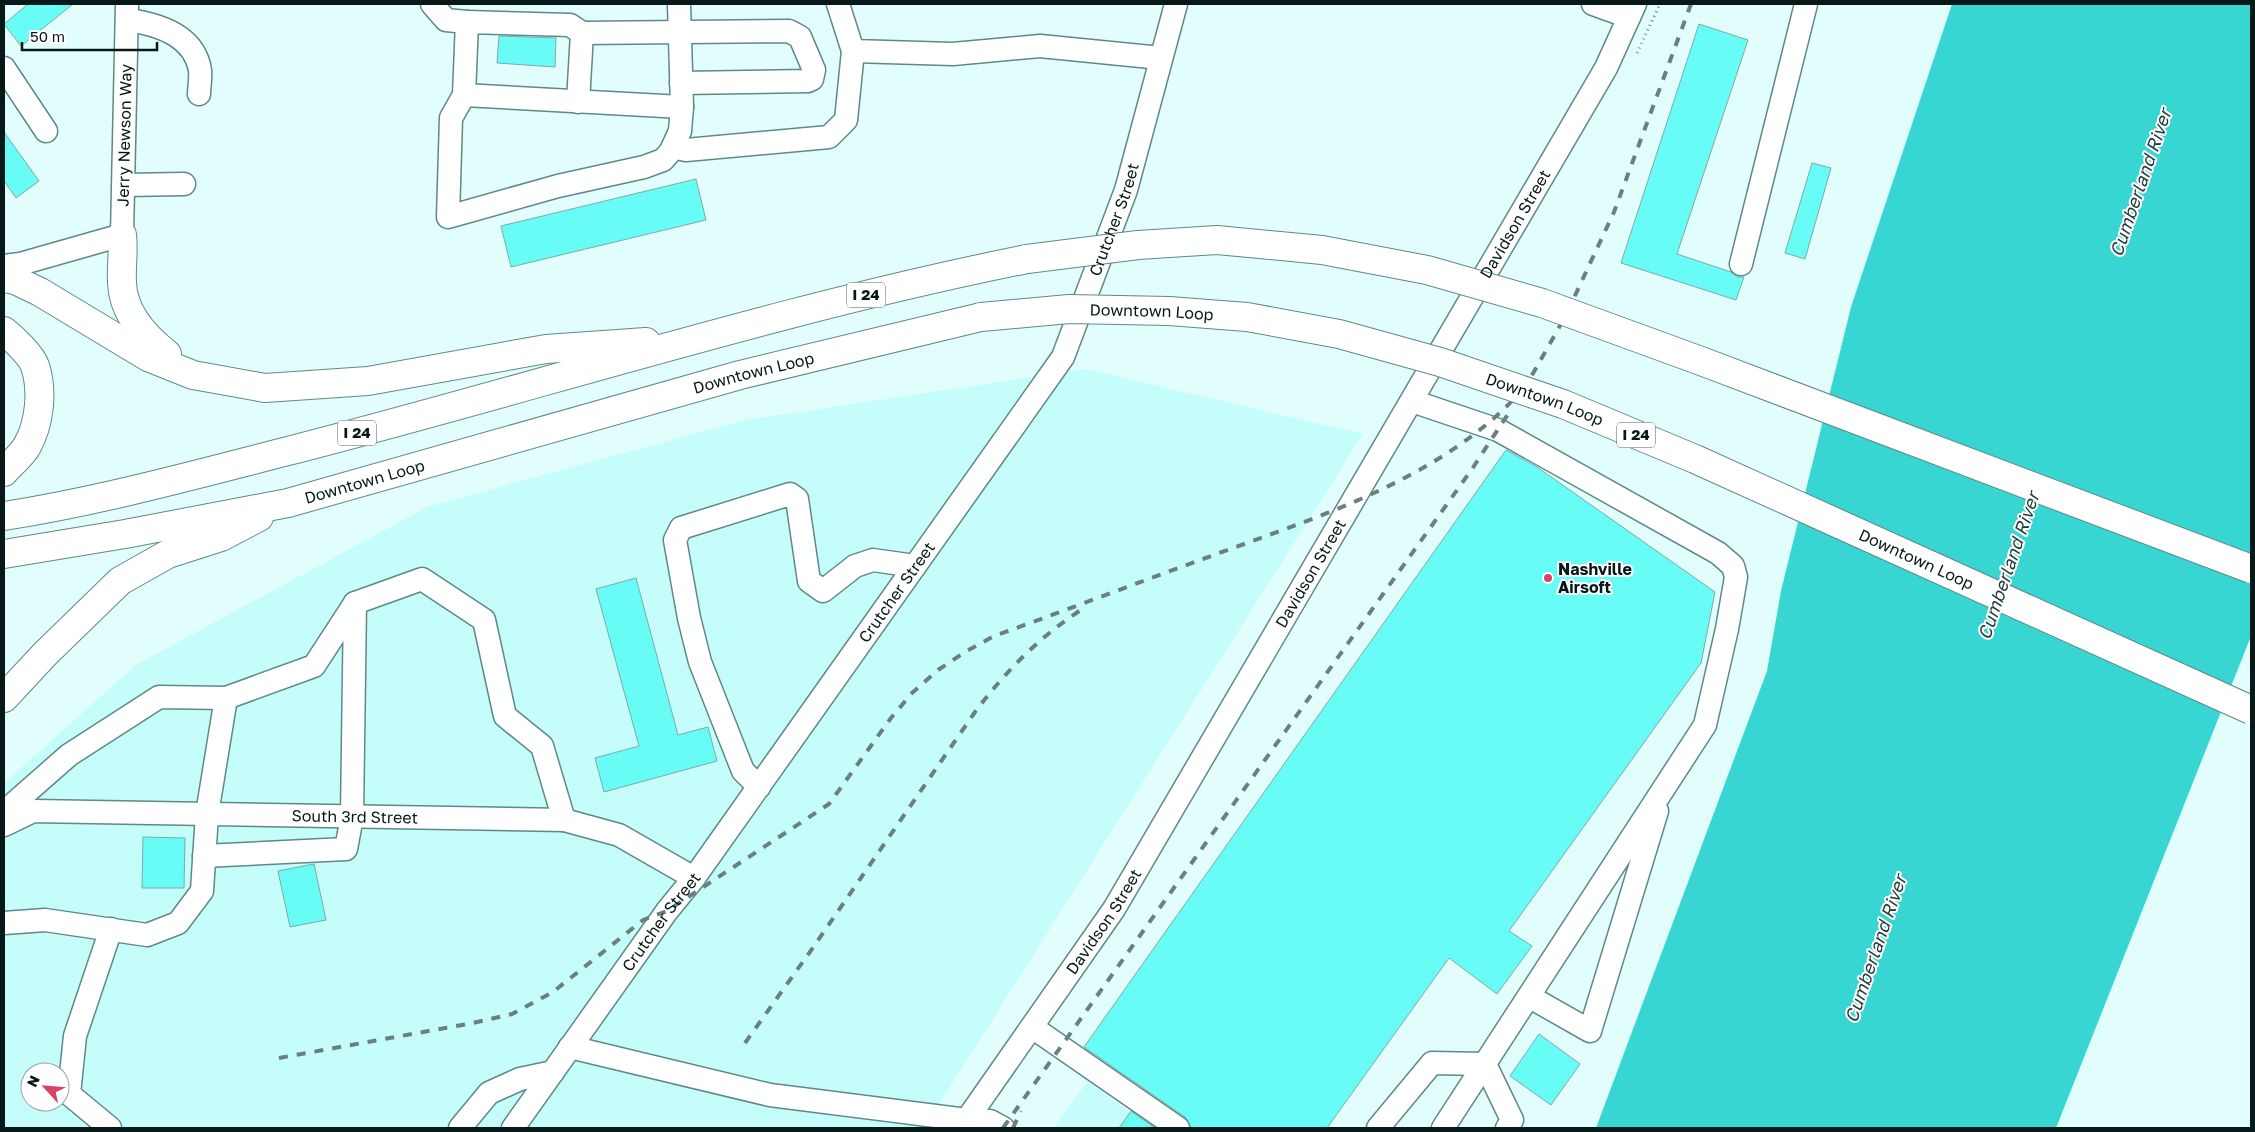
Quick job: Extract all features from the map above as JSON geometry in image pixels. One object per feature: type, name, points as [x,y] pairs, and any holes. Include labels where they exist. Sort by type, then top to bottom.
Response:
[{"type":"highway","points":[[122,235],[124,250],[122,284],[128,309],[139,329],[193,375]]},
{"type":"highway","name":"I 24","points":[[4,516],[51,508],[166,482],[352,435],[792,313],[932,279],[1027,259],[1138,245],[1217,240],[1322,250],[1427,270],[1542,303],[1701,361],[2251,569]]},
{"type":"highway","points":[[4,278],[15,280],[40,292],[148,357],[193,375],[265,388],[368,382],[546,349],[707,337]]},
{"type":"highway","name":"Downtown Loop","points":[[4,554],[125,534],[288,503],[740,376],[981,317],[1069,309],[1169,311],[1247,317],[1339,334],[1440,362],[1563,404],[1695,459],[2251,710]]},
{"type":"highway","points":[[4,331],[13,338],[35,364],[39,397],[36,423],[27,447],[4,472]]},
{"type":"highway","points":[[4,698],[45,654],[120,581],[168,554],[221,537],[288,503]]},
{"type":"street","points":[[432,4],[446,20],[570,25],[582,33],[789,31],[800,37],[814,74],[808,81],[681,83]]},
{"type":"street","points":[[467,22],[464,95],[451,118],[448,217],[558,186],[644,168],[663,160],[673,147],[680,131],[682,107],[679,4]]},
{"type":"street","points":[[673,147],[686,150],[829,136],[846,120],[853,51],[838,4]]},
{"type":"street","name":"Crutcher Street","points":[[513,1128],[667,911],[694,878],[1063,357],[1126,190],[1176,4]]},
{"type":"street","points":[[1593,4],[1632,10]]},
{"type":"street","points":[[1741,264],[1806,4]]},
{"type":"street","name":"Davidson Street","points":[[964,1124],[1114,910],[1606,68],[1632,10]]},
{"type":"street","points":[[127,12],[184,40],[194,52],[200,71],[199,94]]},
{"type":"street","name":"Jerry Newson Way","points":[[122,235],[127,12]]},
{"type":"street","points":[[578,102],[582,33]]},
{"type":"street","points":[[853,51],[953,54],[1040,46],[1161,58]]},
{"type":"street","points":[[4,68],[46,131]]},
{"type":"street","points":[[464,95],[682,107]]},
{"type":"street","points":[[124,185],[184,184]]},
{"type":"street","points":[[4,266],[20,264],[122,235]]},
{"type":"street","points":[[1412,401],[1498,430],[1718,552],[1733,566],[1736,577],[1728,629],[1705,724],[1530,997],[1443,1128]]},
{"type":"street","points":[[758,788],[743,771],[700,662],[689,618],[675,540],[681,528],[790,494],[797,499],[809,581],[823,592],[855,566],[873,560],[915,566]]},
{"type":"street","points":[[4,812],[69,755],[159,697],[226,698],[314,666],[355,603],[422,579],[484,620],[505,716],[542,746],[564,820]]},
{"type":"street","points":[[204,856],[346,849],[352,817],[355,603]]},
{"type":"street","points":[[4,924],[45,920],[147,935],[178,924],[202,891],[207,814],[226,698]]},
{"type":"street","points":[[1530,997],[1590,1031],[1665,784]]},
{"type":"street","name":"South 3rd Street","points":[[4,825],[33,811],[564,820],[619,835],[694,878]]},
{"type":"street","points":[[110,929],[75,1036],[69,1094],[110,1128]]},
{"type":"street","points":[[1032,1027],[1178,1128]]},
{"type":"street","points":[[570,1047],[770,1095],[964,1124],[990,1121],[1003,1128]]},
{"type":"street","points":[[1378,1128],[1432,1063],[1485,1064]]},
{"type":"street","points":[[1485,1064],[1512,1120],[1507,1128]]},
{"type":"street","points":[[460,1128],[489,1093],[520,1079],[553,1072]]},
{"type":"shaded area","points":[[1086,369],[1363,434],[924,1128],[4,1128],[4,783],[136,665],[427,507],[745,420]]},
{"type":"shaded area","points":[[1088,1081],[1151,1128],[1053,1128]]},
{"type":"water","name":"Cumberland River","points":[[1952,4],[2251,4],[2251,636],[2056,1128],[1596,1128],[1767,671],[1781,591],[1851,307]]},
{"type":"building","points":[[28,4],[73,4],[21,46],[4,24]]},
{"type":"building","points":[[1699,24],[1748,40],[1677,254],[1731,272],[1737,277],[1744,277],[1736,300],[1621,263]]},
{"type":"building","points":[[499,36],[556,38],[555,67],[497,63]]},
{"type":"building","points":[[4,132],[39,181],[16,198],[4,181]]},
{"type":"building","points":[[1812,163],[1831,168],[1805,259],[1785,253]]},
{"type":"building","points":[[696,179],[706,220],[511,267],[501,226]]},
{"type":"building","points":[[1506,450],[1537,467],[1715,592],[1701,663],[1509,931],[1532,946],[1497,994],[1449,958],[1327,1128],[1191,1128],[1185,1117],[1084,1047]]},
{"type":"building","points":[[636,578],[678,735],[708,727],[717,761],[604,792],[595,758],[639,746],[596,589]]},
{"type":"building","points":[[143,837],[185,838],[184,888],[142,888]]},
{"type":"building","points":[[314,864],[326,920],[290,927],[278,871]]},
{"type":"building","points":[[1539,1034],[1580,1064],[1551,1105],[1510,1076]]},
{"type":"building","points":[[1131,1111],[1155,1128],[1119,1128]]},
{"type":"railway","points":[[1523,391],[1565,317],[1614,212],[1691,4]]},
{"type":"railway","points":[[279,1058],[473,1023],[512,1014],[553,992],[643,920],[667,911],[829,804],[891,718],[912,693],[938,670],[965,652],[994,636],[1333,511],[1376,492],[1418,471],[1457,447],[1493,419],[1526,386]]},
{"type":"railway","points":[[1003,1128],[1472,469],[1512,408]]},
{"type":"railway","points":[[745,1043],[975,712],[999,682],[1038,642],[1084,608]]},
{"type":"railway","points":[[1013,1128],[1021,1111]]},
{"type":"place","name":"Nashville Airsoft","points":[[1548,578]]}]
